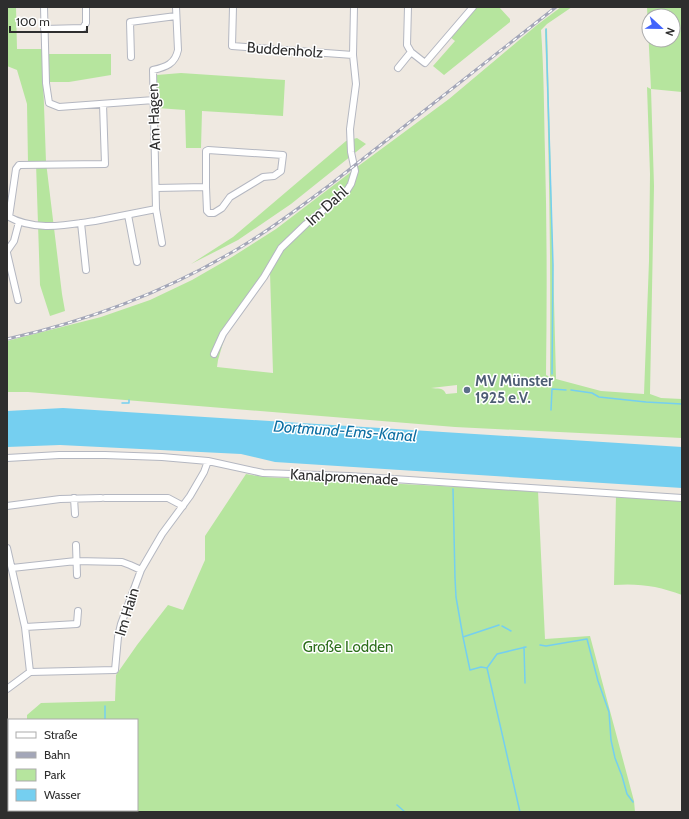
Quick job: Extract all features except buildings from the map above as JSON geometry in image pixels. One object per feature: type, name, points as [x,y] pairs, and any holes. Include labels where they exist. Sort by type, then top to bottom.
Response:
[{"type":"street","points":[[44,7],[46,83],[49,103],[59,107],[154,100]]},
{"type":"street","points":[[44,29],[84,28],[86,23],[86,7]]},
{"type":"street","name":"Am Hagen","points":[[162,243],[156,209],[153,70],[169,66],[177,56],[176,7]]},
{"type":"street","name":"Buddenholz","points":[[233,7],[232,46],[353,55]]},
{"type":"street","name":"Im Dahl","points":[[214,354],[223,334],[264,277],[281,248],[306,224],[346,192],[352,184],[355,170],[351,152],[350,129],[356,84],[353,55],[354,7]]},
{"type":"street","points":[[408,7],[407,45],[411,52],[426,63],[473,7]]},
{"type":"street","points":[[131,56],[130,22],[176,16]]},
{"type":"street","points":[[398,68],[411,52]]},
{"type":"street","points":[[103,104],[105,164],[19,165],[16,169],[8,217],[19,222],[50,226],[81,223],[156,209]]},
{"type":"street","points":[[208,150],[283,155],[281,171],[274,176],[264,177],[230,197],[222,208],[214,213],[209,213],[207,211],[206,187],[205,157],[206,151],[208,150]]},
{"type":"street","points":[[156,188],[206,187]]},
{"type":"street","points":[[128,215],[137,262]]},
{"type":"street","points":[[18,300],[7,252],[14,241],[19,222]]},
{"type":"street","points":[[81,223],[86,270]]},
{"type":"street","name":"Kanalpromenade","points":[[7,458],[59,455],[105,455],[208,461],[263,473],[349,476],[682,498]]},
{"type":"street","name":"Im Hain","points":[[30,672],[115,670],[118,637],[121,624],[141,570],[162,534],[183,506],[204,472],[208,461]]},
{"type":"street","points":[[74,498],[75,514]]},
{"type":"street","points":[[7,506],[74,498],[168,498],[183,506]]},
{"type":"street","points":[[76,545],[77,576]]},
{"type":"street","points":[[7,548],[8,558],[12,568],[25,627],[30,672],[7,689]]},
{"type":"street","points":[[12,568],[76,561],[122,562],[130,564],[141,570]]},
{"type":"street","points":[[25,627],[77,624],[78,611]]},
{"type":"green space","points":[[7,7],[16,7],[17,49],[42,49],[46,162],[65,311],[50,316],[40,285],[36,163],[28,163],[27,104],[17,70],[7,66]]},
{"type":"green space","points":[[477,7],[499,7],[510,19],[510,22],[444,75],[433,66],[455,41],[450,37]]},
{"type":"green space","points":[[561,7],[572,7],[547,24],[541,30],[546,209],[546,375],[550,377],[548,116],[545,30],[547,28],[556,379],[601,391],[644,394],[649,261],[650,174],[647,87],[651,89],[654,186],[650,394],[661,398],[682,399],[682,438],[455,427],[28,392],[7,392],[7,341],[101,317],[150,300],[192,280],[276,229],[351,172],[352,176],[345,192],[280,248],[225,336],[217,367],[273,373],[270,272],[283,251],[307,226],[347,195],[353,186],[357,167],[449,99],[537,25]],"holes":[[[457,385],[457,393],[446,394],[442,389],[431,388]]]},
{"type":"green space","points":[[647,7],[682,7],[682,92],[651,89],[649,48],[681,48],[681,8]]},
{"type":"green space","points":[[48,54],[111,54],[111,75],[69,82],[49,82]]},
{"type":"green space","points":[[181,73],[285,80],[283,116],[202,111],[201,148],[186,148],[185,110],[157,108],[157,75]]},
{"type":"green space","points":[[357,138],[366,144],[291,204],[238,240],[191,264],[233,237],[346,141]]},
{"type":"green space","name":"Große Lodden","points":[[246,474],[264,477],[538,491],[545,639],[590,636],[634,801],[635,812],[21,812],[138,811],[138,719],[27,719],[27,715],[41,703],[115,701],[116,675],[137,645],[168,605],[183,610],[205,560],[205,536]]},
{"type":"green space","points":[[616,496],[682,501],[682,595],[665,589],[648,586],[632,584],[614,585]]},
{"type":"water","name":"Dortmund-Ems-Kanal","points":[[63,408],[682,447],[682,488],[275,462],[241,454],[60,445],[7,447],[7,411]]},
{"type":"waterway","points":[[546,29],[553,265],[552,374]]},
{"type":"waterway","points":[[551,410],[552,389],[566,390]]},
{"type":"waterway","points":[[571,390],[592,393],[599,397],[682,404]]},
{"type":"waterway","points":[[122,403],[129,403],[129,400]]},
{"type":"waterway","points":[[453,489],[456,597],[463,637]]},
{"type":"waterway","points":[[499,625],[463,637],[470,670],[481,667],[487,668],[497,654],[526,647]]},
{"type":"waterway","points":[[502,626],[511,631]]},
{"type":"waterway","points":[[540,645],[546,646],[587,639],[598,681],[609,712],[611,740],[615,758],[627,794],[633,802]]},
{"type":"waterway","points":[[524,647],[525,683]]},
{"type":"waterway","points":[[487,668],[520,812]]},
{"type":"waterway","points":[[105,706],[105,719]]},
{"type":"waterway","points":[[397,805],[405,812]]},
{"type":"railway","points":[[7,339],[70,322],[132,301],[221,259],[281,221],[331,184],[556,7]]},
{"type":"place","name":"MV Münster 1925 e.V.","points":[[467,390]]}]
